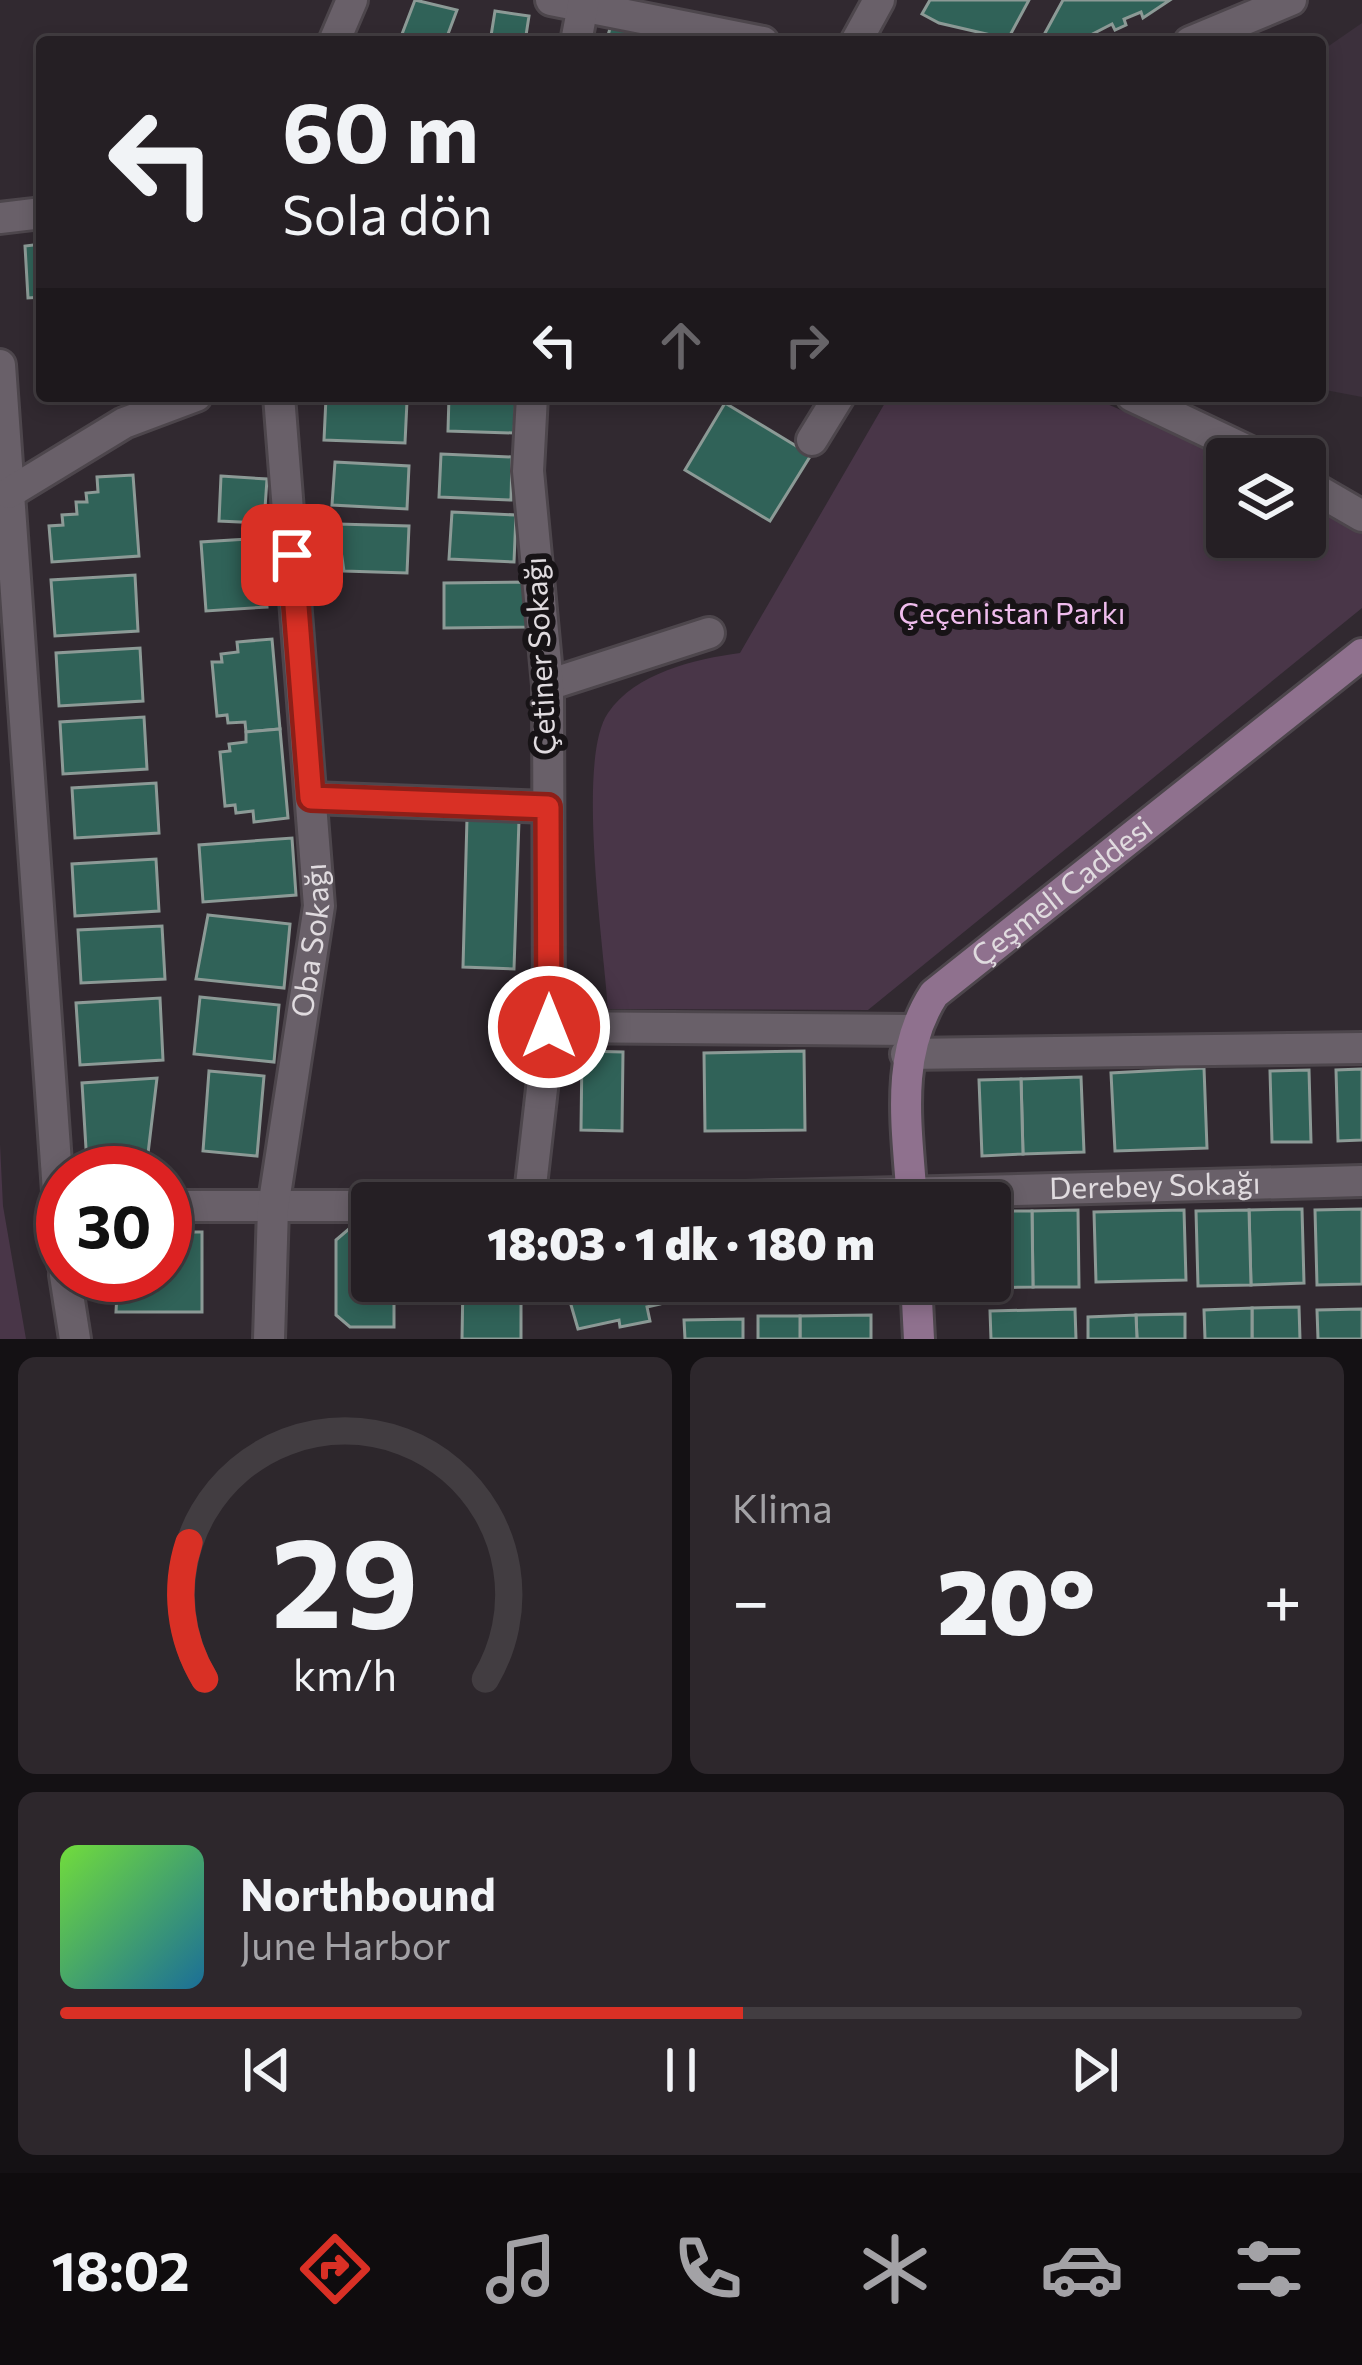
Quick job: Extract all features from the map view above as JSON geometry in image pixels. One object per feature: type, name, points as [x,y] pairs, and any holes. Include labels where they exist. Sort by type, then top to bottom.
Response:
[{"type":"street","points":[[337,36],[352,0]]},
{"type":"street","points":[[551,0],[583,2],[736,36]]},
{"type":"street","points":[[859,36],[879,0]]},
{"type":"street","points":[[1205,36],[1292,0]]},
{"type":"street","points":[[577,36],[583,2]]},
{"type":"street","points":[[0,218],[36,215]]},
{"type":"street","points":[[0,364],[9,493],[11,699],[54,1146]]},
{"type":"street","points":[[9,493],[124,424],[181,402]]},
{"type":"street","name":"Oba Sokağı","points":[[269,1339],[273,1208],[320,906],[279,402]]},
{"type":"street","name":"Çetiner Sokağı","points":[[531,1182],[549,1027],[548,685],[528,470],[532,402]]},
{"type":"street","points":[[812,440],[835,402]]},
{"type":"street","points":[[1145,402],[1221,438]]},
{"type":"street","points":[[1326,495],[1362,516]]},
{"type":"street","points":[[548,685],[709,633]]},
{"type":"street","name":"Çeşmeli Caddesi","points":[[909,1042],[934,994],[1362,654]]},
{"type":"street","points":[[311,798],[548,807]]},
{"type":"street","points":[[549,1027],[909,1042],[1362,1048]]},
{"type":"street","points":[[909,1042],[911,1182]]},
{"type":"street","name":"Derebey Sokağı","points":[[1011,1195],[1362,1181]]},
{"type":"street","points":[[192,1206],[351,1206]]},
{"type":"street","points":[[69,1302],[75,1339]]},
{"type":"street","points":[[917,1302],[919,1339]]},
{"type":"shaded area","points":[[1362,23],[1362,397],[1326,390],[1326,48]]},
{"type":"green space","name":"Çeçenistan Parkı","points":[[886,402],[1103,402],[1206,447],[1206,558],[1326,558],[1326,513],[1362,534],[1362,608],[868,1010],[608,1009],[593,811],[599,736],[608,713],[634,688],[704,659],[740,653]]},
{"type":"green space","points":[[0,1144],[3,1206],[26,1339],[0,1339]]},
{"type":"building","points":[[415,0],[457,10],[447,36],[401,36]]},
{"type":"building","points":[[930,0],[1029,0],[1010,36],[939,23],[922,14]]},
{"type":"building","points":[[1063,0],[1170,0],[1143,18],[1141,12],[1124,19],[1126,25],[1115,30],[1112,24],[1089,36],[1044,35]]},
{"type":"building","points":[[495,11],[529,16],[526,36],[491,36]]},
{"type":"building","points":[[611,25],[649,36],[608,36]]},
{"type":"building","points":[[36,245],[36,297],[28,298],[25,246]]},
{"type":"building","points":[[326,402],[407,402],[405,443],[324,440]]},
{"type":"building","points":[[449,402],[516,402],[514,433],[448,431]]},
{"type":"building","points":[[725,403],[811,455],[770,521],[685,470]]},
{"type":"building","points":[[441,454],[512,457],[511,500],[439,497]]},
{"type":"building","points":[[335,462],[409,466],[407,509],[332,505]]},
{"type":"building","points":[[133,475],[139,556],[52,562],[49,526],[63,525],[62,515],[77,514],[76,502],[87,502],[86,493],[98,492],[97,477]]},
{"type":"building","points":[[221,476],[267,479],[264,523],[219,521]]},
{"type":"building","points":[[452,512],[516,515],[514,562],[449,559]]},
{"type":"building","points":[[337,524],[409,526],[407,573],[344,571]]},
{"type":"building","points":[[262,538],[267,607],[206,611],[201,542]]},
{"type":"building","points":[[135,575],[138,631],[55,636],[51,580]]},
{"type":"building","points":[[527,582],[527,627],[444,628],[444,583]]},
{"type":"building","points":[[272,639],[280,729],[246,732],[245,722],[228,723],[227,715],[217,716],[212,662],[222,662],[221,654],[238,652],[237,642]]},
{"type":"building","points":[[140,648],[143,701],[59,706],[56,653]]},
{"type":"building","points":[[144,717],[147,769],[63,774],[60,722]]},
{"type":"building","points":[[280,729],[288,818],[254,822],[253,811],[236,813],[235,805],[225,806],[220,752],[230,751],[229,744],[246,742],[246,732]]},
{"type":"building","points":[[156,783],[159,833],[75,838],[72,788]]},
{"type":"building","points":[[467,818],[519,820],[514,969],[463,967]]},
{"type":"building","points":[[292,838],[296,895],[203,902],[199,845]]},
{"type":"building","points":[[156,859],[159,911],[75,916],[72,864]]},
{"type":"building","points":[[208,915],[290,924],[284,988],[196,979]]},
{"type":"building","points":[[162,926],[165,979],[81,983],[78,930]]},
{"type":"building","points":[[200,997],[279,1005],[274,1062],[194,1054]]},
{"type":"building","points":[[160,998],[163,1060],[80,1065],[76,1003]]},
{"type":"building","points":[[582,1051],[623,1052],[622,1131],[581,1130]]},
{"type":"building","points":[[804,1051],[805,1130],[705,1131],[704,1053]]},
{"type":"building","points":[[1204,1068],[1207,1148],[1115,1151],[1111,1073]]},
{"type":"building","points":[[1362,1069],[1362,1140],[1338,1141],[1336,1070]]},
{"type":"building","points":[[1309,1070],[1311,1142],[1272,1142],[1270,1071]]},
{"type":"building","points":[[209,1071],[264,1076],[257,1156],[203,1151]]},
{"type":"building","points":[[1081,1077],[1084,1152],[1023,1154],[1021,1079]]},
{"type":"building","points":[[157,1078],[149,1146],[86,1146],[82,1083]]},
{"type":"building","points":[[1021,1079],[1023,1154],[982,1156],[979,1080]]},
{"type":"building","points":[[1302,1209],[1304,1283],[1251,1285],[1249,1210]]},
{"type":"building","points":[[1362,1209],[1362,1284],[1317,1285],[1315,1210]]},
{"type":"building","points":[[1078,1210],[1079,1287],[1033,1287],[1032,1211]]},
{"type":"building","points":[[1184,1210],[1186,1280],[1096,1282],[1094,1212]]},
{"type":"building","points":[[1249,1210],[1251,1285],[1198,1286],[1196,1211]]},
{"type":"building","points":[[1011,1211],[1032,1211],[1033,1287],[1011,1287]]},
{"type":"building","points":[[351,1228],[351,1302],[394,1302],[394,1327],[350,1327],[336,1315],[336,1240]]},
{"type":"building","points":[[192,1232],[202,1232],[202,1312],[116,1312],[117,1302],[192,1302]]},
{"type":"building","points":[[463,1302],[521,1302],[521,1339],[462,1339]]},
{"type":"building","points":[[570,1302],[660,1302],[647,1307],[650,1321],[620,1327],[619,1320],[578,1329]]},
{"type":"building","points":[[1299,1307],[1300,1339],[1252,1339],[1252,1308]]},
{"type":"building","points":[[1252,1308],[1252,1339],[1205,1339],[1204,1310]]},
{"type":"building","points":[[1075,1309],[1076,1339],[991,1339],[990,1311]]},
{"type":"building","points":[[1362,1309],[1362,1339],[1318,1339],[1317,1310]]},
{"type":"building","points":[[1185,1314],[1185,1339],[1137,1339],[1136,1315]]},
{"type":"building","points":[[871,1315],[871,1339],[800,1339],[800,1316]]},
{"type":"building","points":[[1136,1315],[1137,1339],[1088,1339],[1088,1317]]},
{"type":"building","points":[[758,1316],[800,1316],[800,1339],[758,1339]]},
{"type":"building","points":[[743,1319],[743,1339],[685,1339],[684,1320]]},
{"type":"route","points":[[292,555],[311,798],[548,807],[549,1027]]}]
